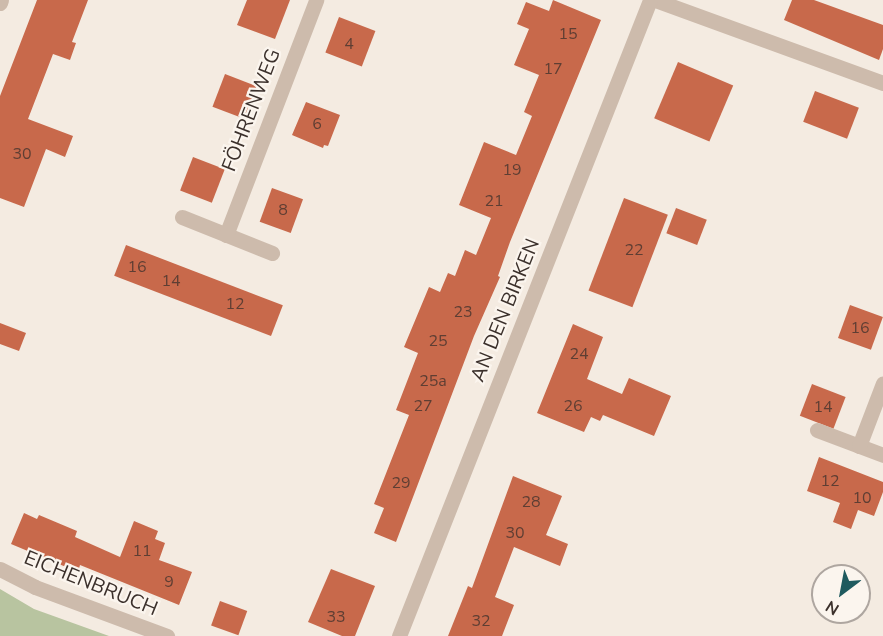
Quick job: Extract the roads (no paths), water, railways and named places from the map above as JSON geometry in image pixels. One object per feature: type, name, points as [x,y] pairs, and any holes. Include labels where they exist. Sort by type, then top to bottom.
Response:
[{"type":"street","name":"FÖHRENWEG","points":[[226,235],[316,0]]},
{"type":"street","points":[[653,0],[883,83]]},
{"type":"street","name":"AN DEN BIRKEN","points":[[399,636],[653,0]]},
{"type":"street","points":[[182,217],[272,253]]},
{"type":"street","points":[[859,446],[883,383]]},
{"type":"street","points":[[817,430],[883,455]]},
{"type":"street","name":"EICHENBRUCH","points":[[0,568],[35,587],[167,636]]}]
